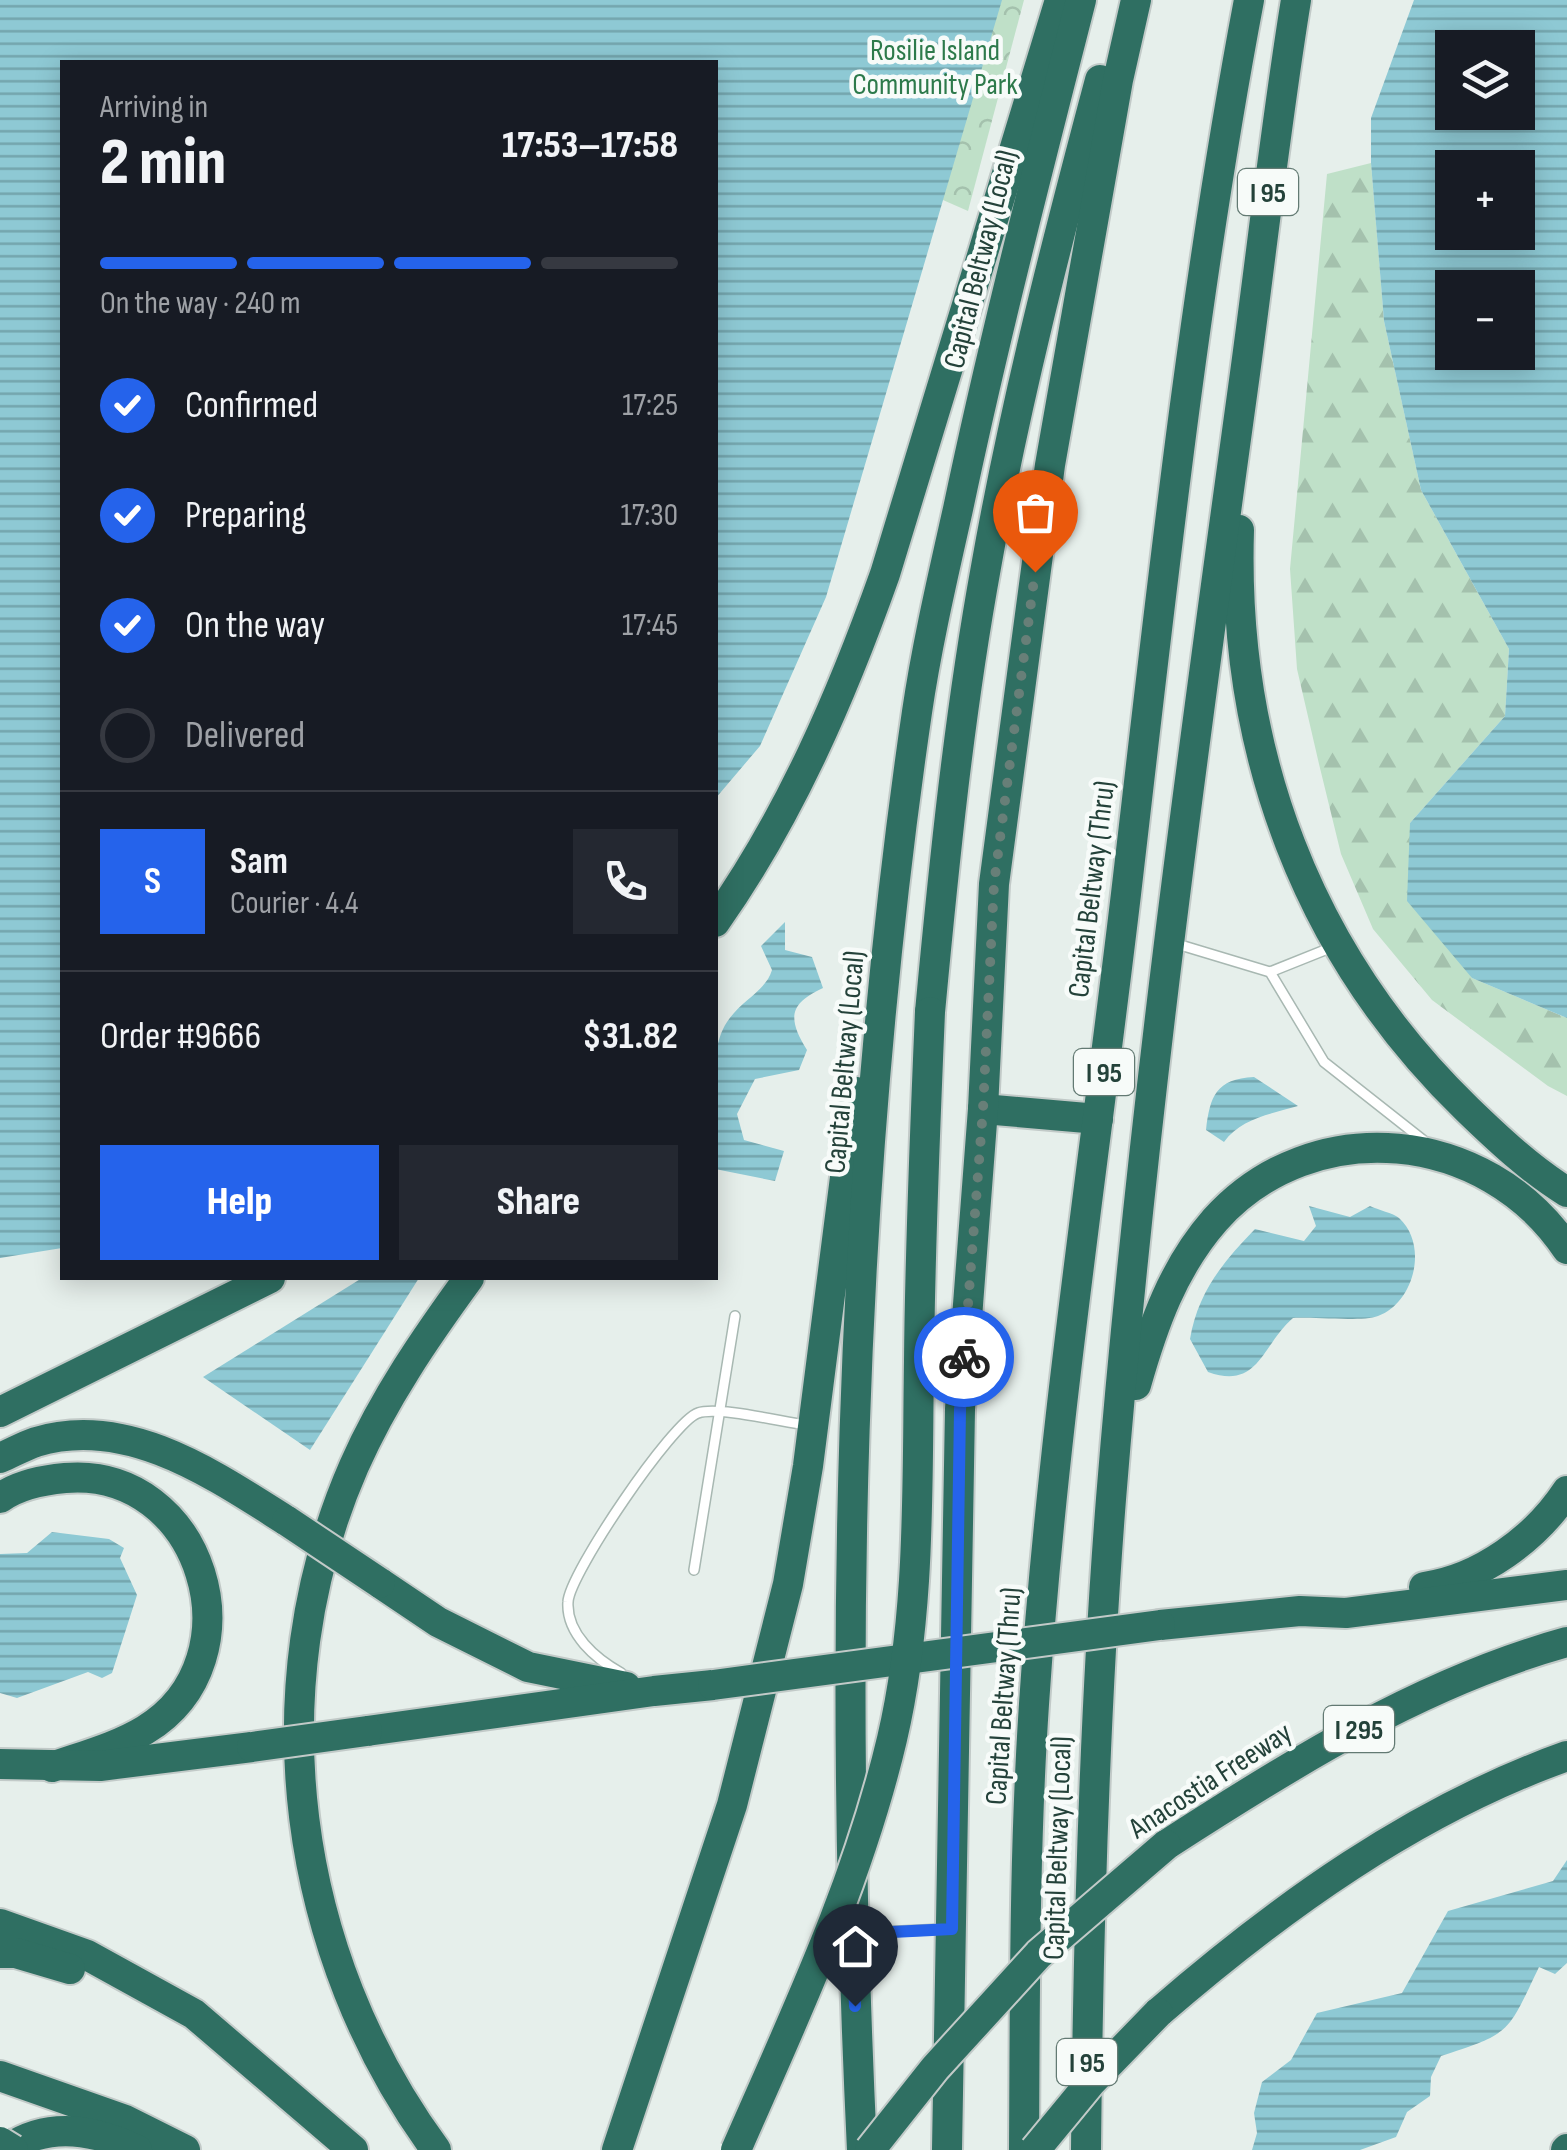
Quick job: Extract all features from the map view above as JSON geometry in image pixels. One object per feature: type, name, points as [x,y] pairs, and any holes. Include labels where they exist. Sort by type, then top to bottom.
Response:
[{"type":"highway","points":[[718,917],[776,823],[860,643],[1060,0]]},
{"type":"highway","name":"Capital Beltway (Local)","points":[[862,2150],[852,1934],[848,1704],[857,1338],[874,1100],[917,709],[980,406],[1082,0]]},
{"type":"highway","points":[[736,2150],[844,1903],[874,1812],[896,1716],[910,1637],[916,1540],[920,1222],[930,1012],[963,710],[1015,416],[1124,0]]},
{"type":"highway","name":"Capital Beltway (Thru)","points":[[947,2150],[960,1410],[983,1109],[994,884],[1057,426],[1118,80],[1136,0]]},
{"type":"highway","name":"Capital Beltway (Thru)","points":[[1024,2150],[1026,1924],[1034,1704],[1063,1413],[1206,254],[1248,0]]},
{"type":"highway","name":"Capital Beltway (Local)","points":[[1086,2150],[1094,1767],[1112,1495],[1195,730],[1296,0]]},
{"type":"highway","points":[[1244,385],[1237,582],[1242,646],[1254,722],[1276,807],[1300,871],[1338,945],[1382,1014],[1438,1081],[1498,1138],[1567,1192]]},
{"type":"highway","points":[[617,2150],[732,1804],[788,1584],[880,926],[917,709]]},
{"type":"highway","points":[[983,1109],[1098,1119]]},
{"type":"highway","points":[[1112,1495],[1133,1396],[1158,1314],[1188,1256],[1217,1218],[1258,1183],[1323,1156],[1394,1148],[1446,1157],[1476,1168],[1510,1188],[1546,1221],[1567,1249]]},
{"type":"highway","points":[[0,1412],[266,1280]]},
{"type":"highway","points":[[436,2150],[412,2118],[366,2032],[330,1946],[308,1857],[298,1774],[298,1690],[311,1604],[329,1532],[354,1466],[386,1401],[467,1280]]},
{"type":"highway","points":[[0,1422],[61,1384]]},
{"type":"highway","points":[[0,1458],[37,1442],[83,1435],[126,1440],[172,1455],[207,1471],[287,1521],[438,1622],[528,1667],[654,1690]]},
{"type":"highway","points":[[0,1498],[45,1480],[78,1477],[114,1483],[142,1497],[168,1517],[192,1549],[205,1584],[210,1614],[203,1651],[192,1680],[173,1708],[145,1730],[52,1767]]},
{"type":"highway","points":[[1300,1610],[1345,1597],[1440,1585],[1466,1575],[1530,1534],[1567,1491]]},
{"type":"highway","points":[[0,1764],[118,1764],[1160,1625],[1300,1610],[1346,1613],[1567,1585]]},
{"type":"highway","name":"Anacostia Freeway","points":[[870,2150],[935,2068],[1039,1954],[1166,1845],[1250,1791],[1364,1726],[1445,1686],[1567,1642]]},
{"type":"highway","points":[[1035,2150],[1158,2012],[1232,1948],[1374,1851],[1465,1801],[1567,1756]]},
{"type":"highway","points":[[0,1924],[87,1956],[194,2014],[352,2150]]},
{"type":"highway","points":[[0,1953],[44,1960],[80,1973],[136,2002],[216,2055],[324,2150]]},
{"type":"highway","points":[[1088,1974],[1104,2150]]},
{"type":"highway","points":[[0,2076],[125,2120],[185,2150]]},
{"type":"highway","points":[[0,2142],[10,2150],[19,2141],[45,2132],[69,2130],[96,2133],[137,2150]]},
{"type":"lane","points":[[1169,942],[1270,972],[1338,945]]},
{"type":"lane","points":[[1270,972],[1324,1062],[1446,1157]]},
{"type":"lane","points":[[694,1570],[736,1316]]},
{"type":"lane","points":[[654,1690],[604,1664],[584,1644],[572,1624],[570,1590],[582,1563],[666,1442],[698,1413],[721,1412],[813,1426]]},
{"type":"lane","points":[[852,1934],[952,1929]]},
{"type":"green space","name":"Rosilie Island Community Park","points":[[823,0],[1024,0],[968,211],[927,193]]},
{"type":"green space","points":[[1371,163],[1384,321],[1421,490],[1509,649],[1505,716],[1410,823],[1472,978],[1567,1018],[1567,1096],[1432,1000],[1373,929],[1341,854],[1297,669],[1290,569],[1327,174]]},
{"type":"water","points":[[0,0],[1002,0],[826,597],[760,746],[718,795],[718,60],[60,60],[60,1248],[0,1258]]},
{"type":"water","points":[[1414,0],[1567,0],[1567,1018],[1472,978],[1407,901],[1410,823],[1505,716],[1509,649],[1421,490],[1384,321],[1371,118]]},
{"type":"water","points":[[785,922],[785,950],[812,957],[823,988],[803,1000],[795,1013],[794,1021],[807,1050],[799,1070],[755,1079],[737,1114],[744,1140],[784,1151],[775,1181],[718,1170],[718,1044],[727,1022],[769,977],[772,970],[761,946]]},
{"type":"water","points":[[1254,1077],[1298,1106],[1248,1122],[1224,1142],[1206,1130],[1213,1099],[1231,1081]]},
{"type":"water","points":[[1309,1206],[1350,1217],[1370,1206],[1399,1218],[1408,1229],[1415,1257],[1401,1299],[1371,1318],[1293,1318],[1249,1370],[1225,1376],[1208,1372],[1190,1339],[1206,1292],[1255,1229],[1304,1241],[1316,1226]]},
{"type":"water","points":[[359,1280],[418,1280],[310,1450],[203,1377]]},
{"type":"water","points":[[52,1532],[109,1539],[124,1548],[120,1558],[137,1595],[112,1673],[102,1678],[88,1672],[17,1698],[0,1693],[0,1554],[27,1553]]},
{"type":"water","points":[[1567,1860],[1567,1963],[1555,1974],[1539,1967],[1505,2028],[1482,2042],[1441,2056],[1431,2077],[1430,2096],[1407,2112],[1396,2137],[1360,2150],[1252,2150],[1257,2133],[1254,2113],[1262,2082],[1291,2060],[1317,2013],[1402,1993],[1448,1911],[1553,1881]]},
{"type":"way so far","points":[[964,1357],[983,1109],[994,884],[1035,572]]},
{"type":"route","points":[[855,2006],[852,1934],[952,1929],[964,1357]]}]
